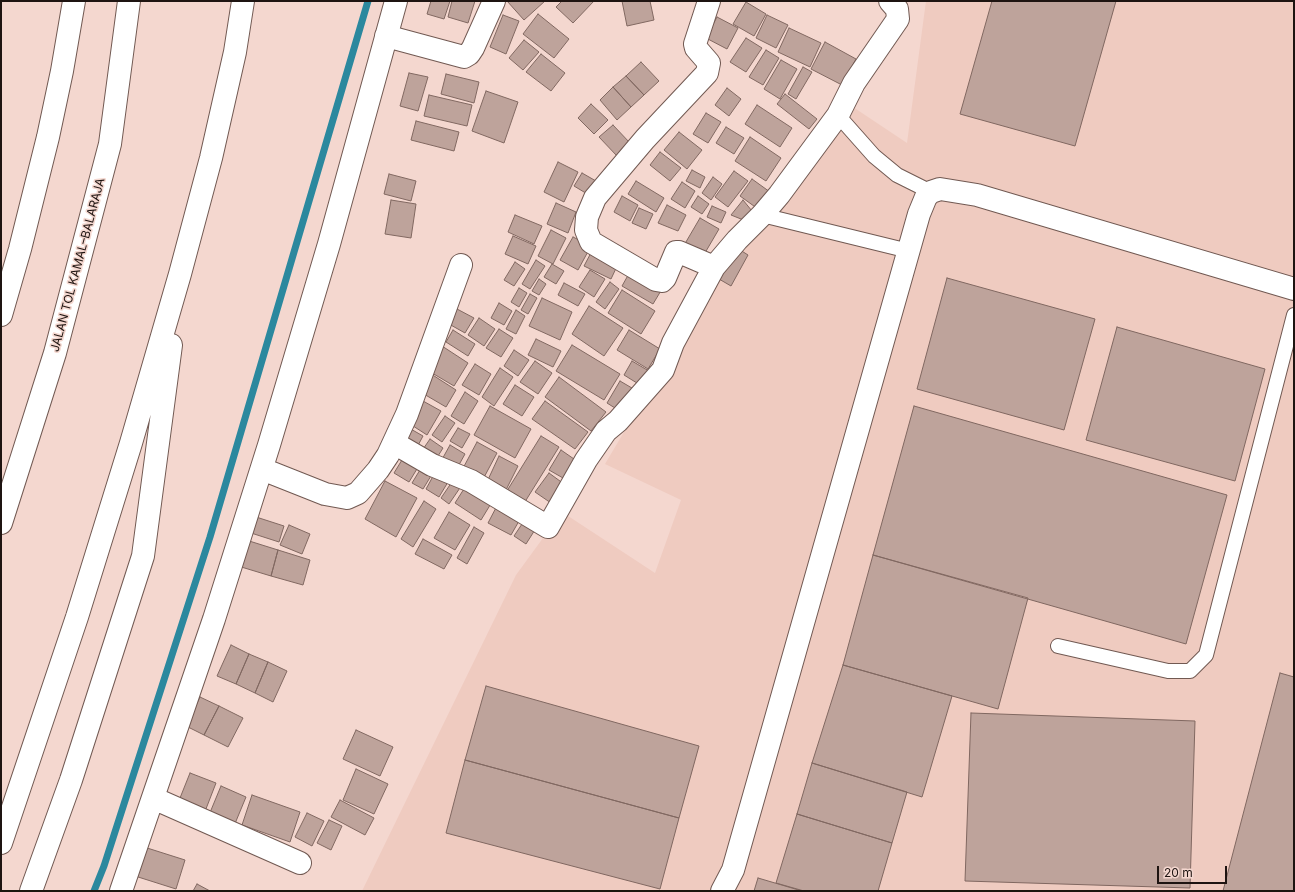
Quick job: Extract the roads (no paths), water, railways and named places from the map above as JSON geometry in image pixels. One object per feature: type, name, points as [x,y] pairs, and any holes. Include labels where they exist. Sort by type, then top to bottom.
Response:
[{"type":"main road","points":[[1,315],[20,249],[48,136],[62,71],[74,1]]},
{"type":"main road","name":"JALAN TOL KAMAL–BALARAJA","points":[[1,523],[55,353],[110,144],[130,1]]},
{"type":"main road","points":[[1,843],[77,617],[129,451],[180,274],[212,158],[235,52],[243,1]]},
{"type":"main road","points":[[121,891],[214,619],[262,469],[330,244],[396,1]]},
{"type":"main road","points":[[386,36],[464,57],[469,54],[473,48],[494,1]]},
{"type":"main road","points":[[709,1],[695,44],[696,48],[710,63],[707,73],[645,139],[595,198],[587,217],[586,230],[590,242],[656,280],[662,280],[665,278],[676,252],[714,267]]},
{"type":"main road","points":[[394,443],[432,464],[471,481],[548,527],[586,460],[606,431],[618,421],[663,370],[673,343],[714,267],[779,195],[838,115],[854,83],[898,19],[897,9],[890,1]]},
{"type":"main road","points":[[722,891],[733,870],[923,202],[926,197],[931,192],[940,189],[977,195],[1294,289]]},
{"type":"main road","points":[[262,469],[325,494],[347,498],[358,493],[378,470],[388,455],[408,414],[461,265]]},
{"type":"main road","points":[[31,891],[71,780],[143,556],[180,274]]},
{"type":"main road","points":[[153,798],[300,863]]},
{"type":"lane","points":[[843,120],[874,156],[897,175],[931,192]]},
{"type":"lane","points":[[762,215],[909,251]]},
{"type":"lane","points":[[1058,646],[1168,670],[1190,670],[1206,655],[1294,315]]},
{"type":"waterway","points":[[94,891],[104,866],[210,537],[368,1]]}]
